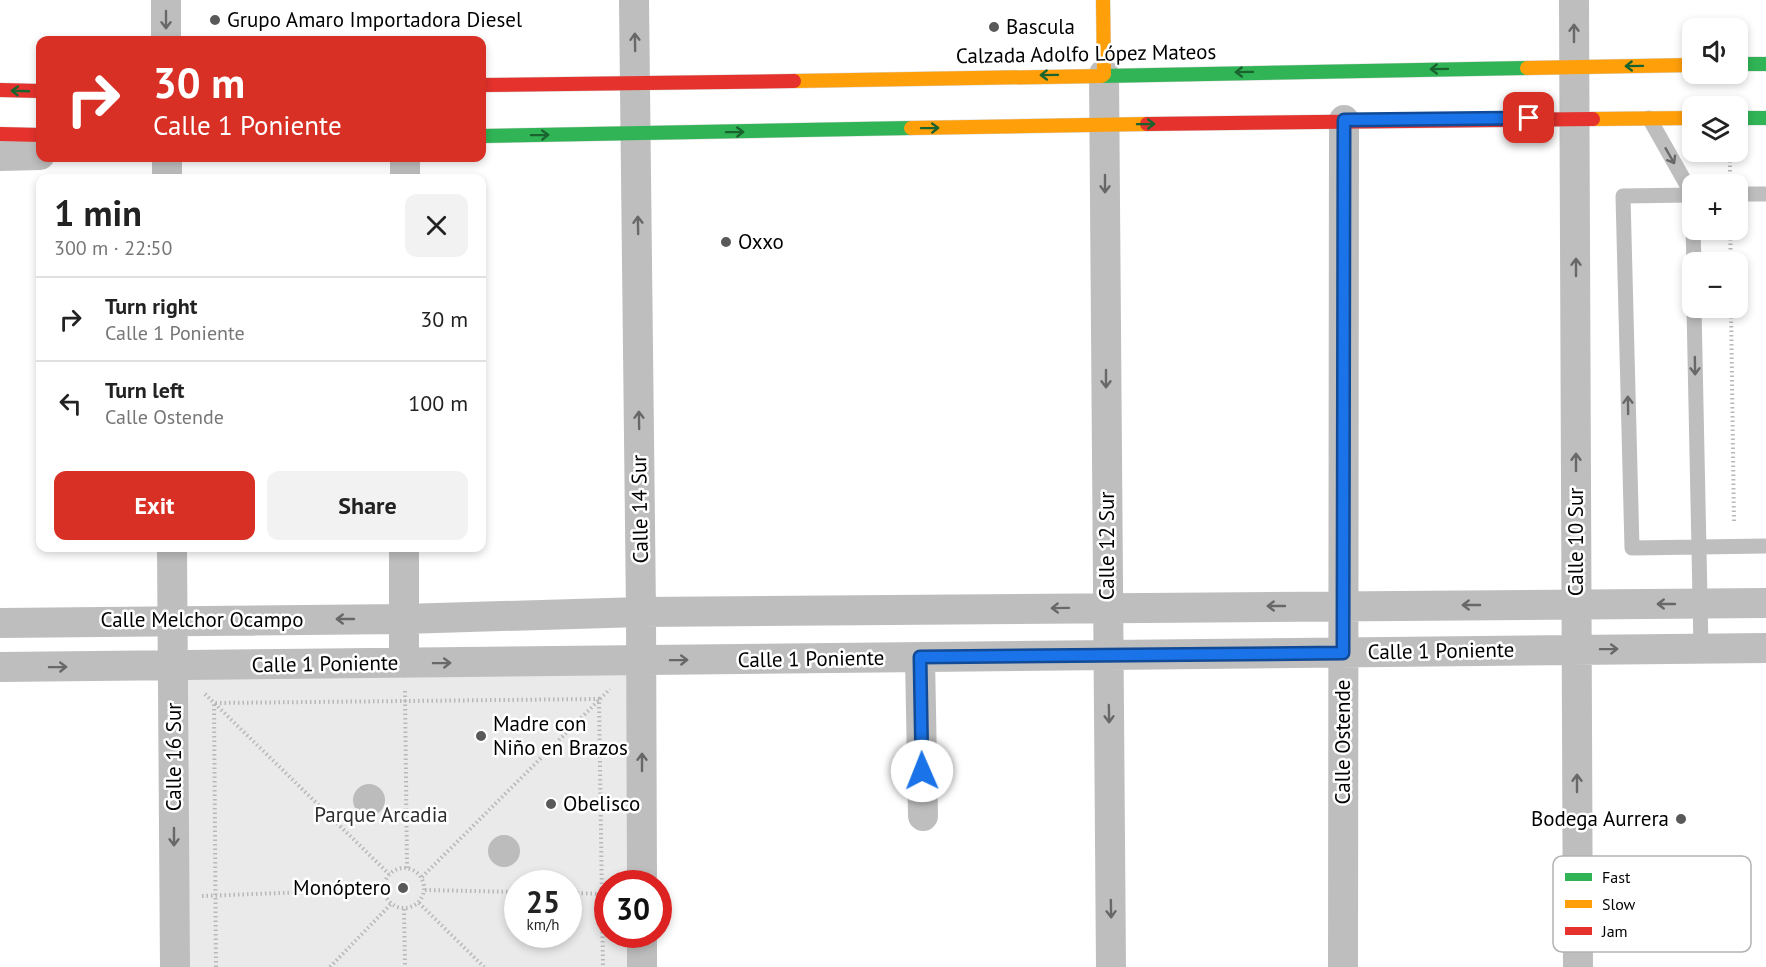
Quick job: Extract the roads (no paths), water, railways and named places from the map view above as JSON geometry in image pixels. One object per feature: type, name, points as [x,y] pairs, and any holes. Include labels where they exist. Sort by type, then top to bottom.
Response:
[{"type":"main road","points":[[1103,0],[1104,74]]},
{"type":"main road","points":[[1748,64],[1766,64]]},
{"type":"main road","name":"Calzada Adolfo López Mateos","points":[[486,85],[1682,65]]},
{"type":"main road","points":[[0,90],[36,91]]},
{"type":"main road","points":[[486,136],[1344,120],[1682,118]]},
{"type":"main road","points":[[1748,118],[1766,118]]},
{"type":"main road","points":[[0,134],[36,135]]},
{"type":"street","points":[[166,0],[166,36]]},
{"type":"street","name":"Calle 14 Sur","points":[[634,0],[642,612],[642,870]]},
{"type":"street","name":"Calle 10 Sur","points":[[1574,0],[1577,856]]},
{"type":"street","name":"Calle 12 Sur","points":[[1104,74],[1111,967]]},
{"type":"street","name":"Calle Ostende","points":[[1343,967],[1344,120]]},
{"type":"street","points":[[0,156],[36,155]]},
{"type":"street","name":"Calle 16 Sur","points":[[172,552],[175,967]]},
{"type":"street","points":[[404,552],[404,663]]},
{"type":"street","points":[[404,619],[642,612],[1766,603]]},
{"type":"street","name":"Calle Melchor Ocampo","points":[[0,623],[404,619]]},
{"type":"street","name":"Calle 1 Poniente","points":[[0,667],[1766,648]]},
{"type":"street","points":[[920,657],[923,816]]},
{"type":"street","points":[[642,948],[642,967]]},
{"type":"street","name":"Calle 10 Sur","points":[[1578,952],[1578,967]]},
{"type":"lane","points":[[1649,118],[1682,177]]},
{"type":"lane","points":[[1748,194],[1766,194]]},
{"type":"lane","points":[[1682,195],[1623,196],[1632,548],[1766,546]]},
{"type":"lane","points":[[1694,318],[1701,648]]},
{"type":"place","name":"Grupo Amaro Importadora Diesel","points":[[215,20]]},
{"type":"place","name":"Bascula","points":[[994,27]]},
{"type":"place","name":"Oxxo","points":[[726,242]]},
{"type":"place","name":"Madre con Niño en Brazos","points":[[481,736]]},
{"type":"place","name":"Obelisco","points":[[551,804]]},
{"type":"place","name":"Bodega Aurrera","points":[[1681,819]]},
{"type":"place","name":"Monóptero","points":[[403,888]]},
{"type":"park label","name":"Parque Arcadia","points":[[381,815]]}]
